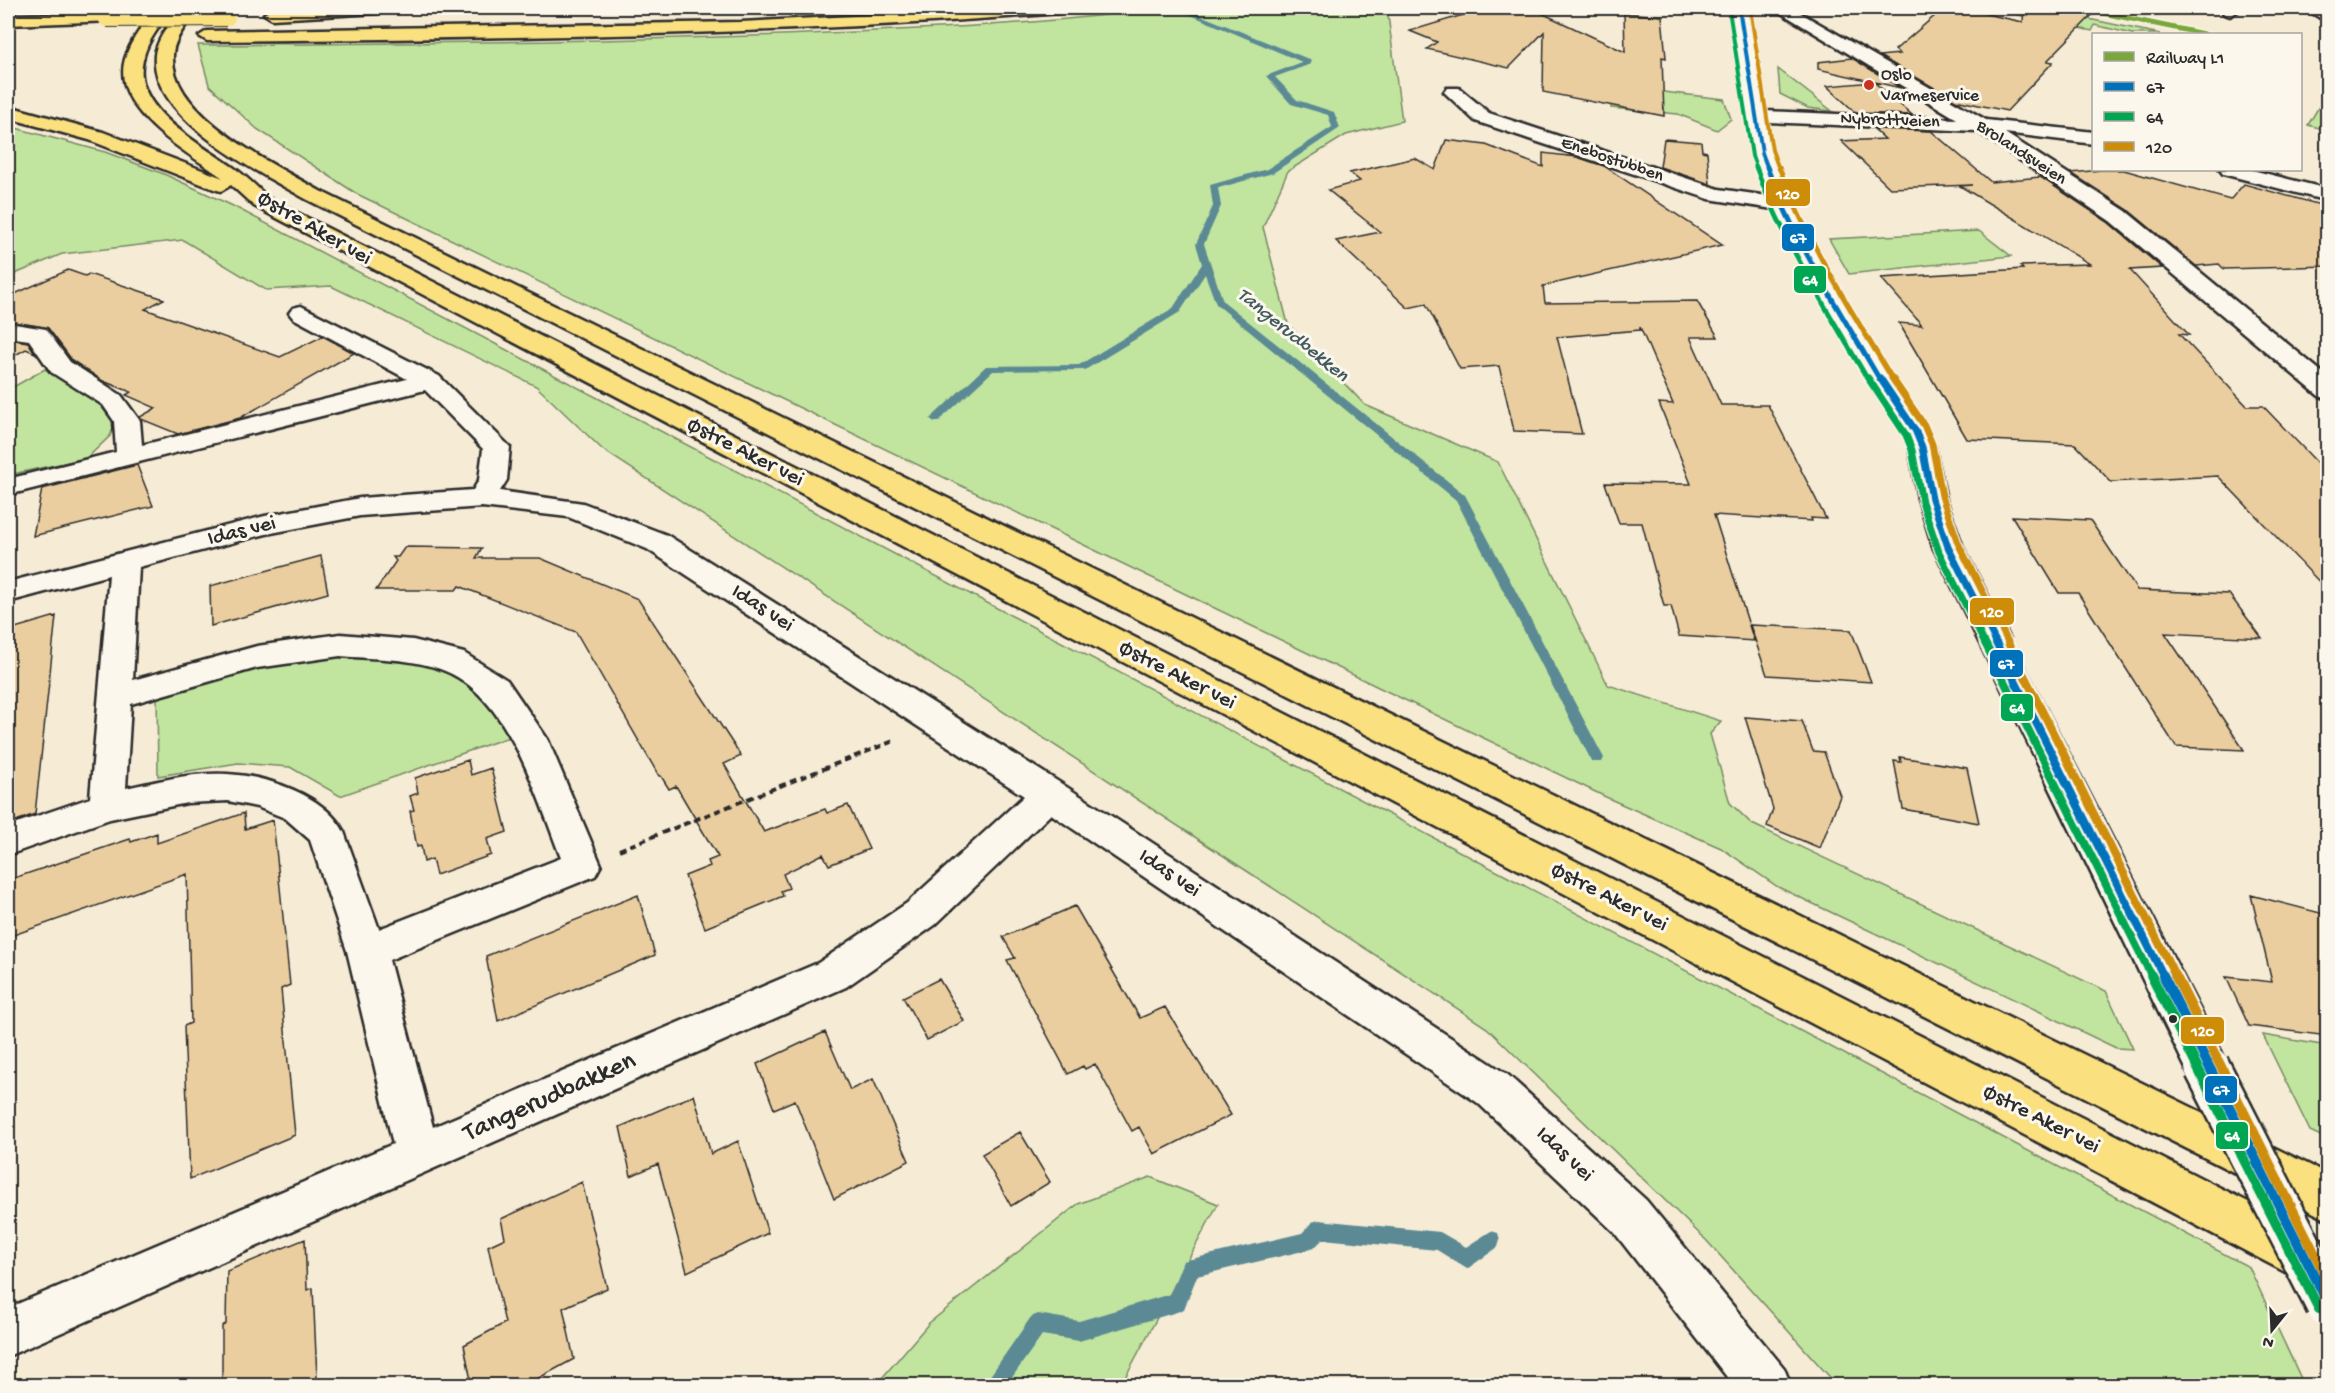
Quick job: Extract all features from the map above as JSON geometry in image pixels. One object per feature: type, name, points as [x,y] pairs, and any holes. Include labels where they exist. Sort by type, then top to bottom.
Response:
[{"type":"highway","name":"Østre Aker vei","points":[[165,8],[148,25],[138,43],[132,70],[138,97],[170,133],[229,174],[261,202],[2328,1268]]},
{"type":"highway","name":"Østre Aker vei","points":[[191,8],[178,24],[164,54],[166,77],[171,89],[183,106],[222,138],[313,195],[2328,1198]]},
{"type":"highway","points":[[246,16],[378,8]]},
{"type":"highway","points":[[8,21],[246,16],[644,15],[846,8]]},
{"type":"highway","points":[[125,36],[743,27],[893,21],[1060,8]]},
{"type":"highway","points":[[8,112],[96,136],[261,202]]},
{"type":"street","points":[[1732,8],[1739,8],[1762,153],[1781,204],[1808,256],[1887,391],[1915,430],[1922,447],[1932,499],[1948,547],[2207,1067],[2328,1304]]},
{"type":"street","name":"Brolandsveien","points":[[1781,8],[1979,125],[2118,216],[2229,305],[2328,391]]},
{"type":"street","points":[[2312,8],[2328,18]]},
{"type":"street","name":"Enebostubben","points":[[1454,92],[1482,117],[1707,192],[1781,204]]},
{"type":"street","name":"Nybrottveien","points":[[1757,116],[1979,125],[2046,130],[2092,138]]},
{"type":"street","points":[[2234,171],[2328,195]]},
{"type":"street","points":[[301,313],[430,381],[497,447],[493,480],[482,498]]},
{"type":"street","points":[[8,330],[37,334],[50,349],[60,367],[112,400],[127,421],[130,456]]},
{"type":"street","points":[[8,487],[430,381]]},
{"type":"street","name":"Idas vei","points":[[8,592],[265,525],[360,507],[482,498],[573,509],[657,542],[1049,794],[1493,1089],[1630,1216],[1766,1386]]},
{"type":"street","points":[[107,806],[125,561]]},
{"type":"street","points":[[116,697],[257,657],[340,645],[413,651],[453,661],[495,688],[536,749],[582,864],[367,951]]},
{"type":"street","points":[[8,840],[107,806],[187,789],[228,787],[262,794],[298,808],[326,832],[367,951],[418,1155]]},
{"type":"street","name":"Tangerudbakken","points":[[8,1332],[832,975],[921,914],[1049,794]]},
{"type":"path","points":[[582,864],[938,724]]},
{"type":"green space","points":[[1159,8],[1387,8],[1402,121],[1346,135],[1288,171],[1263,227],[1288,324],[1365,405],[1498,462],[1608,685],[1721,721],[1710,734],[1730,803],[1752,824],[2106,991],[2133,1049],[2116,1048],[1778,887],[1721,848],[1610,799],[357,194],[257,129],[209,85],[198,45],[731,37],[939,28],[1072,19]]},
{"type":"green space","points":[[1986,8],[2036,8],[2155,33],[2128,33],[2095,25],[2092,31]]},
{"type":"green space","points":[[1778,69],[1832,111],[1808,108],[1780,94]]},
{"type":"green space","points":[[1611,86],[1724,99],[1731,119],[1717,130],[1678,114],[1611,108]]},
{"type":"green space","points":[[2327,93],[2327,130],[2308,125]]},
{"type":"green space","points":[[8,126],[105,152],[164,174],[233,206],[2249,1267],[2304,1385],[1837,1385],[1706,1240],[1487,1028],[603,450],[536,386],[331,286],[266,290],[183,240],[62,254],[8,277]]},
{"type":"green space","points":[[1979,231],[2011,256],[1849,274],[1829,239]]},
{"type":"green space","points":[[45,369],[99,404],[115,424],[110,436],[87,458],[8,475],[8,390]]},
{"type":"green space","points":[[336,653],[409,659],[447,671],[485,693],[512,736],[340,796],[290,767],[238,763],[158,776],[157,693],[256,665]]},
{"type":"green space","points":[[2263,1035],[2327,1046],[2327,1139],[2310,1131]]},
{"type":"green space","points":[[1150,1177],[1218,1204],[1121,1385],[876,1385],[929,1323],[1078,1204]]},
{"type":"building","points":[[1486,8],[1531,8],[1625,52],[1624,13],[1662,16],[1666,58],[1662,57],[1664,116],[1543,92],[1544,32],[1509,68],[1427,49],[1437,42],[1410,31]]},
{"type":"building","points":[[1944,8],[1958,8],[2023,22],[2024,8],[2099,8],[2047,61],[2053,62],[2007,111],[1955,100],[1879,56],[1900,54],[1895,50]]},
{"type":"building","points":[[1852,58],[1901,88],[1818,69],[1818,62]]},
{"type":"building","points":[[1874,82],[1912,115],[1856,113],[1827,86]]},
{"type":"building","points":[[1874,129],[1931,131],[1991,182],[2040,177],[2109,223],[2162,268],[2130,270],[2189,335],[2179,334],[2247,406],[2263,406],[2328,474],[2328,591],[2218,476],[2111,482],[2075,444],[1967,439],[1899,323],[1922,325],[1881,278],[2023,269],[2020,266],[2090,264],[1960,186],[1972,185],[1890,188],[1841,141],[1885,139]]},
{"type":"building","points":[[1664,139],[1701,142],[1702,151],[1707,152],[1710,184],[1660,167]]},
{"type":"building","points":[[1446,140],[1486,145],[1543,167],[1543,153],[1577,157],[1604,166],[1722,245],[1543,286],[1545,303],[1697,301],[1718,337],[1690,337],[1721,405],[1768,405],[1826,519],[1811,518],[1812,521],[1714,515],[1754,641],[1679,636],[1671,606],[1664,606],[1642,523],[1619,523],[1605,483],[1691,484],[1659,403],[1673,404],[1640,327],[1640,330],[1557,337],[1582,434],[1514,431],[1499,366],[1460,369],[1426,304],[1408,308],[1336,241],[1380,232],[1328,190],[1360,181],[1350,173],[1415,158],[1435,170]]},
{"type":"building","points":[[2128,171],[2230,200],[2244,184],[2328,207],[2328,266],[2224,269],[2219,264],[2196,266],[2127,209],[2071,173]]},
{"type":"building","points":[[68,270],[85,276],[89,274],[164,299],[145,309],[280,357],[323,336],[354,353],[240,418],[178,434],[141,419],[140,417],[156,408],[126,395],[131,392],[103,381],[72,360],[48,328],[8,321],[8,297]]},
{"type":"building","points":[[8,339],[28,342],[35,353],[26,349],[8,359]]},
{"type":"building","points":[[137,465],[153,506],[33,536],[42,489]]},
{"type":"building","points":[[2012,516],[2090,520],[2137,590],[2229,594],[2262,638],[2165,633],[2244,750],[2176,747],[2078,593],[2059,593]]},
{"type":"building","points":[[405,547],[482,548],[476,558],[540,558],[638,599],[741,756],[724,764],[764,832],[825,809],[827,813],[848,805],[869,849],[829,865],[823,854],[783,874],[789,888],[781,891],[783,896],[705,928],[685,876],[710,866],[708,861],[718,857],[676,786],[669,789],[659,776],[576,632],[459,586],[456,590],[376,590],[396,561],[393,557],[398,557]]},
{"type":"building","points":[[321,556],[328,593],[211,626],[210,586]]},
{"type":"building","points":[[56,616],[35,814],[8,824],[8,630]]},
{"type":"building","points":[[1750,625],[1851,630],[1871,682],[1767,675]]},
{"type":"building","points":[[1745,717],[1802,721],[1813,751],[1824,752],[1840,796],[1820,848],[1767,826],[1773,809]]},
{"type":"building","points":[[1900,757],[1967,768],[1979,823],[1903,809],[1894,761],[1901,762]]},
{"type":"building","points":[[468,760],[471,775],[491,768],[507,832],[487,839],[491,855],[436,875],[432,859],[424,862],[421,846],[417,847],[410,811],[414,810],[410,796],[418,793],[415,778]]},
{"type":"building","points":[[244,813],[245,829],[273,820],[290,985],[281,989],[295,1135],[190,1179],[184,1026],[191,1023],[187,874],[8,937],[8,880],[130,839],[131,842],[157,833],[157,843]]},
{"type":"building","points":[[638,895],[655,955],[498,1021],[486,956]]},
{"type":"building","points":[[2251,895],[2328,915],[2328,1036],[2249,1026],[2226,977],[2272,982]]},
{"type":"building","points":[[1075,906],[1140,1018],[1165,1007],[1231,1115],[1154,1154],[1139,1127],[1132,1131],[1095,1064],[1085,1069],[1083,1066],[1068,1074],[1007,960],[1015,958],[1003,937]]},
{"type":"building","points":[[939,979],[964,1021],[927,1040],[903,997]]},
{"type":"building","points":[[825,1032],[850,1090],[873,1079],[909,1161],[834,1199],[795,1100],[774,1109],[757,1064]]},
{"type":"building","points":[[694,1095],[711,1154],[738,1141],[768,1233],[687,1272],[658,1164],[631,1176],[620,1127]]},
{"type":"building","points":[[1020,1132],[1050,1182],[1011,1206],[982,1154]]},
{"type":"building","points":[[582,1182],[607,1288],[563,1308],[574,1359],[524,1386],[472,1386],[464,1345],[505,1323],[488,1246],[505,1238],[501,1219]]},
{"type":"building","points":[[305,1239],[307,1290],[313,1288],[317,1378],[301,1386],[222,1386],[222,1326],[226,1324],[227,1271]]},
{"type":"waterway","name":"Tangerudbekken","points":[[1188,12],[1308,62],[1270,76],[1294,102],[1331,114],[1336,128],[1270,171],[1213,187],[1217,206],[1200,244],[1207,264]]},
{"type":"waterway","points":[[935,419],[990,368],[1081,368],[1177,310],[1207,264]]},
{"type":"waterway","name":"Tangerudbekken","points":[[1207,264],[1219,302],[1461,498],[1597,758]]},
{"type":"waterway","name":"Tangerudbekken","points":[[993,1386],[1038,1324],[1079,1331],[1177,1302],[1190,1268],[1307,1241],[1319,1229],[1440,1241],[1467,1259],[1491,1240]]},
{"type":"rail line","name":"L1","points":[[2078,8],[2199,33]]},
{"type":"transit line","name":"67","points":[[1739,8],[1762,153],[1781,204],[1808,256],[1887,391],[1915,430],[1922,447],[1932,499],[1948,547],[2328,1303]]},
{"type":"transit line","name":"120","points":[[1750,8],[1772,150],[1791,200],[1817,251],[1896,385],[1924,425],[1932,444],[1942,496],[1958,543],[2328,1280]]},
{"type":"transit line","name":"64","points":[[1729,10],[1752,156],[1771,208],[1799,261],[1878,396],[1906,435],[1912,450],[1922,502],[1939,552],[2319,1309]]},
{"type":"place","name":"Oslo Varmeservice","points":[[1869,85]]}]
